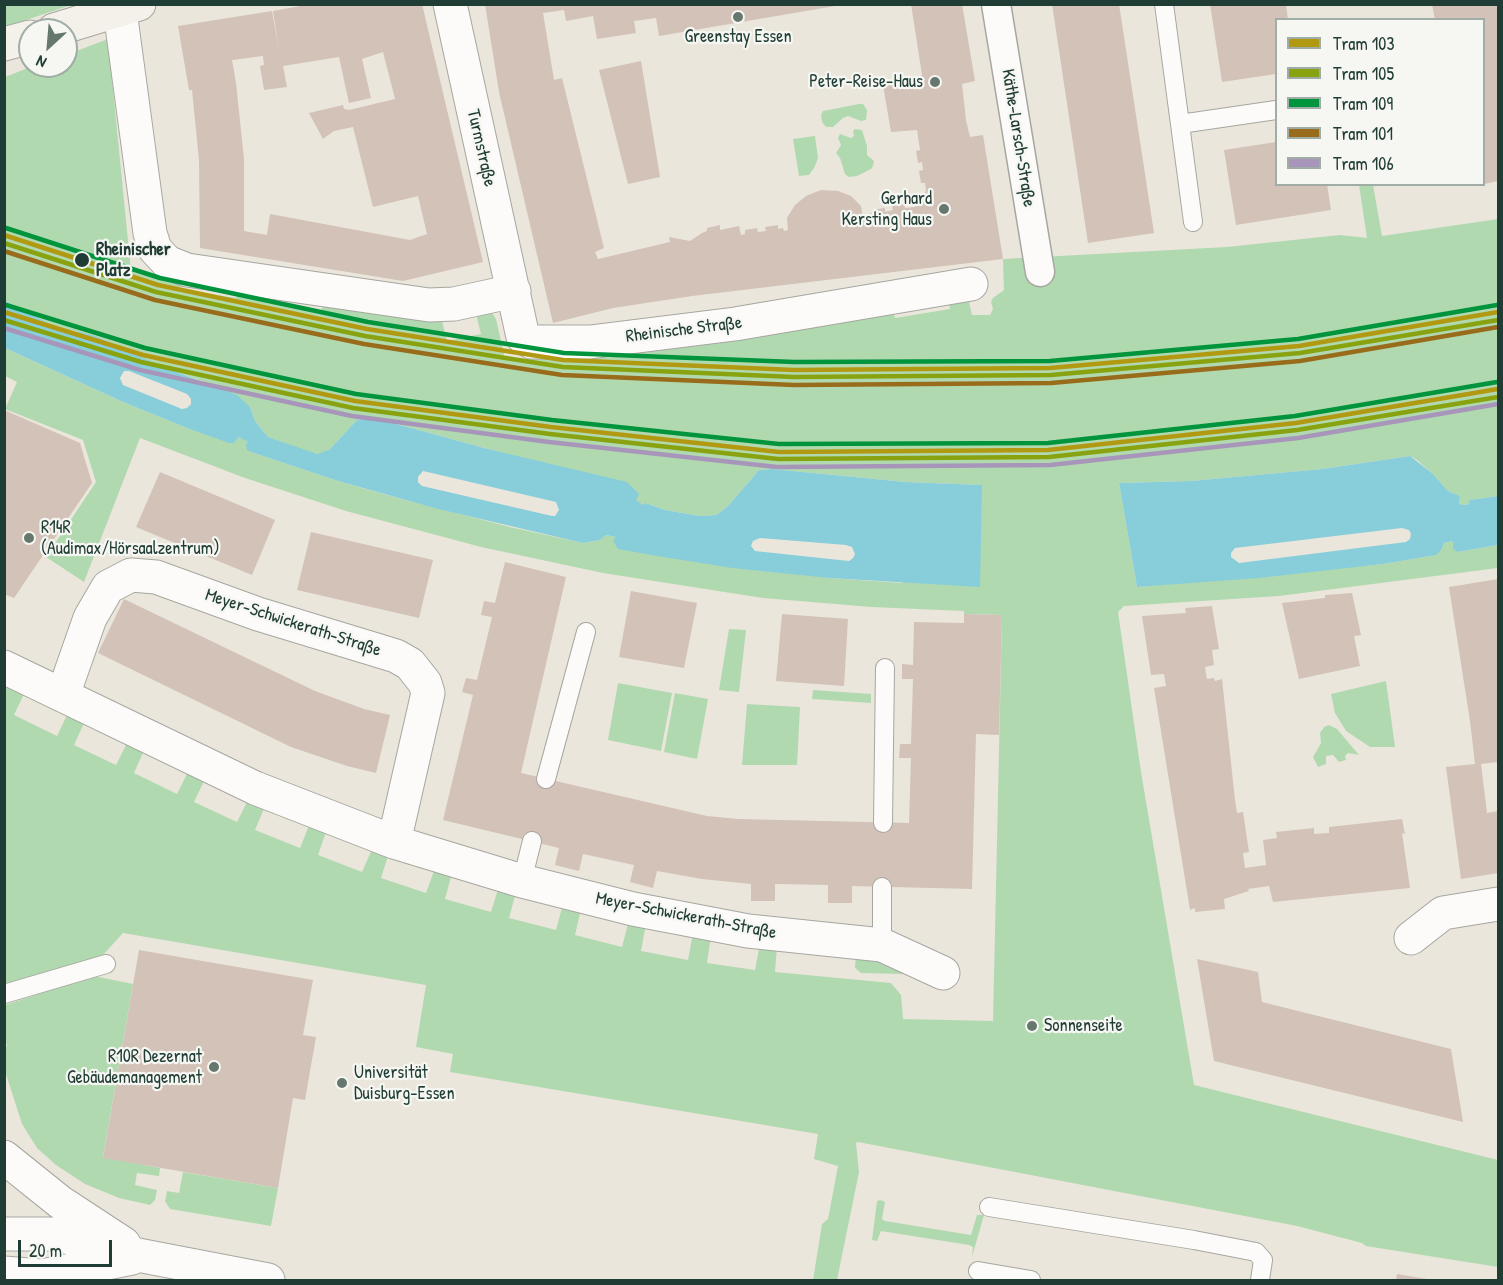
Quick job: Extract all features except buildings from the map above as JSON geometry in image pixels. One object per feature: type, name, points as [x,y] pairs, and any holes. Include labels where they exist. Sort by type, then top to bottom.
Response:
[{"type":"main road","points":[[78,23],[130,8]]},
{"type":"street","name":"Turmstraße","points":[[450,4],[514,291]]},
{"type":"street","name":"Käthe-Larsch-Straße","points":[[996,4],[1040,272]]},
{"type":"street","points":[[130,8],[150,233],[155,249],[167,262],[187,270],[429,305],[454,304],[514,291]]},
{"type":"street","name":"Rheinische Straße","points":[[514,291],[523,337],[531,342],[590,342],[735,324],[971,284]]},
{"type":"street","name":"Meyer-Schwickerath-Straße","points":[[63,695],[90,618],[108,587],[131,575],[156,577],[258,614],[396,656],[410,664],[425,683],[428,693],[394,842]]},
{"type":"street","name":"Meyer-Schwickerath-Straße","points":[[4,667],[255,788],[394,842],[522,881],[633,909],[748,931],[882,945],[943,973]]},
{"type":"street","points":[[1411,938],[1443,913],[1498,904]]},
{"type":"street","points":[[4,1157],[60,1202],[143,1256]]},
{"type":"street","points":[[4,1234],[53,1234],[143,1256],[267,1281]]},
{"type":"street","points":[[4,1273],[42,1276],[143,1256]]},
{"type":"lane","points":[[1164,4],[1193,222]]},
{"type":"lane","points":[[1180,124],[1275,110]]},
{"type":"lane","points":[[546,779],[586,632]]},
{"type":"lane","points":[[883,823],[885,668]]},
{"type":"lane","points":[[522,881],[532,842]]},
{"type":"lane","points":[[882,887],[882,945]]},
{"type":"lane","points":[[4,994],[106,964]]},
{"type":"lane","points":[[989,1207],[1256,1252],[1263,1260],[1260,1281]]},
{"type":"lane","points":[[978,1271],[1031,1281]]},
{"type":"green space","points":[[5,4],[71,5],[32,18],[18,18],[18,23],[5,27]]},
{"type":"green space","points":[[108,39],[131,271],[177,278],[181,289],[236,298],[238,292],[266,297],[266,302],[321,311],[323,305],[442,321],[447,341],[481,334],[477,318],[479,313],[484,311],[492,313],[496,319],[505,359],[606,358],[893,312],[895,318],[950,309],[949,303],[961,297],[969,302],[972,315],[990,315],[993,309],[991,302],[993,298],[1004,290],[1003,259],[1227,247],[1340,235],[1367,238],[1359,186],[1373,186],[1382,236],[1498,219],[1498,496],[1471,500],[1468,505],[1459,504],[1460,496],[1448,491],[1432,473],[1410,456],[1322,469],[1191,481],[1119,483],[1137,587],[1383,564],[1435,555],[1444,543],[1453,541],[1458,552],[1498,545],[1498,568],[1279,596],[1124,606],[1118,612],[1141,772],[1194,1085],[1498,1160],[1498,1267],[1366,1246],[1297,1226],[858,1142],[856,1143],[859,1172],[837,1280],[813,1280],[822,1224],[828,1219],[838,1166],[814,1159],[818,1134],[450,1072],[453,1054],[416,1047],[426,985],[123,933],[103,955],[5,987],[4,692],[9,684],[25,692],[14,715],[57,736],[68,713],[85,721],[74,745],[116,765],[128,741],[145,748],[134,773],[177,794],[189,770],[206,777],[194,802],[237,822],[249,798],[266,804],[255,830],[300,848],[310,823],[327,829],[318,855],[362,872],[373,847],[389,853],[381,878],[426,893],[435,868],[452,873],[445,899],[491,912],[499,886],[516,892],[509,918],[556,930],[563,904],[581,909],[575,935],[622,947],[629,920],[646,924],[641,951],[688,960],[693,933],[711,936],[707,963],[755,970],[760,944],[777,946],[775,972],[891,983],[901,995],[903,1019],[993,1021],[1002,615],[763,598],[603,573],[481,547],[346,511],[245,478],[140,438],[84,582],[46,557],[96,482],[83,440],[5,409],[17,382],[5,376],[5,348],[123,402],[187,428],[237,440],[239,437],[249,442],[251,452],[394,497],[583,543],[600,540],[606,535],[829,578],[902,583],[982,485],[906,482],[772,469],[759,470],[727,507],[716,515],[700,516],[665,510],[647,503],[644,506],[636,500],[488,449],[371,417],[357,420],[324,453],[308,452],[268,437],[255,421],[250,407],[223,389],[81,332],[66,332],[5,301],[5,77],[18,72],[18,78],[78,78],[78,50]]},
{"type":"green space","points":[[863,104],[867,110],[866,120],[861,121],[848,116],[833,127],[826,127],[822,122],[823,111]]},
{"type":"green space","points":[[855,129],[862,130],[867,155],[874,161],[871,169],[849,177],[845,174],[836,153],[841,145],[838,138],[840,134],[851,138],[854,136]]},
{"type":"green space","points":[[815,136],[818,158],[814,168],[809,175],[799,176],[793,139]]},
{"type":"green space","points":[[729,629],[746,630],[739,692],[719,690]]},
{"type":"green space","points":[[1386,681],[1395,747],[1370,747],[1346,731],[1335,713],[1331,694]]},
{"type":"green space","points":[[618,683],[672,693],[661,751],[608,740]]},
{"type":"green space","points":[[813,690],[871,694],[871,703],[812,699]]},
{"type":"green space","points":[[675,693],[708,699],[697,759],[664,752]]},
{"type":"green space","points":[[747,704],[800,707],[797,765],[742,765]]},
{"type":"green space","points":[[1329,725],[1337,729],[1359,755],[1348,753],[1345,756],[1346,760],[1339,762],[1333,755],[1326,756],[1326,764],[1318,767],[1313,757],[1321,743],[1320,733],[1324,727]]},
{"type":"green space","points":[[856,953],[895,964],[904,974],[861,973],[855,968]]},
{"type":"green space","points":[[94,976],[133,984],[103,1157],[160,1168],[159,1176],[137,1173],[135,1185],[157,1190],[155,1200],[150,1205],[119,1198],[85,1184],[56,1165],[37,1148],[22,1124],[5,1071],[5,1047],[7,1046],[5,1005]]},
{"type":"green space","points":[[183,1172],[278,1188],[271,1226],[170,1209],[165,1201],[167,1191],[179,1193]]},
{"type":"green space","points":[[877,1201],[885,1202],[882,1219],[885,1221],[971,1235],[977,1215],[984,1215],[972,1257],[973,1247],[969,1245],[881,1231],[877,1241],[872,1240]]},
{"type":"water","points":[[5,301],[66,332],[81,332],[95,336],[161,366],[237,395],[250,407],[255,421],[268,437],[317,454],[329,450],[357,420],[371,417],[488,449],[627,482],[639,494],[636,500],[643,505],[646,503],[665,510],[700,516],[716,515],[727,507],[759,470],[772,469],[906,482],[982,485],[980,587],[829,578],[732,568],[618,549],[613,541],[616,537],[606,535],[600,540],[583,543],[438,509],[338,481],[251,452],[247,450],[248,442],[239,437],[234,443],[229,443],[187,428],[123,402],[5,348]],"holes":[[[124,371],[187,394],[191,399],[191,404],[182,409],[123,385],[120,378]],[[423,471],[556,502],[559,510],[555,516],[552,516],[422,486],[418,482],[418,477]],[[760,538],[846,545],[852,547],[855,554],[849,561],[755,551],[751,546],[753,541]]]},
{"type":"water","points":[[1410,456],[1432,473],[1448,491],[1460,496],[1459,504],[1468,505],[1470,500],[1498,496],[1498,545],[1458,552],[1453,549],[1453,541],[1444,543],[1436,555],[1383,564],[1259,578],[1137,587],[1119,483],[1191,481],[1322,469]],"holes":[[[1402,528],[1409,530],[1410,539],[1406,542],[1239,563],[1231,557],[1235,548]]]},
{"type":"tram line","name":"109","points":[[6,228],[160,278],[368,322],[564,353],[794,362],[1050,361],[1298,339],[1497,305]]},
{"type":"tram line","name":"103","points":[[4,235],[158,285],[367,329],[563,360],[794,370],[1050,368],[1299,346],[1498,312]]},
{"type":"tram line","name":"105","points":[[4,243],[156,292],[365,336],[563,367],[794,377],[1051,375],[1300,353],[1498,320]]},
{"type":"tram line","name":"101","points":[[4,251],[155,300],[364,344],[562,375],[794,385],[1051,383],[1300,361],[1498,327]]},
{"type":"tram line","name":"109","points":[[6,305],[145,348],[356,394],[552,420],[779,444],[1048,443],[1295,416],[1497,382]]},
{"type":"tram line","name":"103","points":[[4,312],[143,355],[355,401],[551,427],[779,452],[1048,450],[1296,423],[1498,389]]},
{"type":"tram line","name":"105","points":[[4,320],[141,362],[353,408],[550,434],[778,459],[1049,457],[1297,430],[1498,397]]},
{"type":"tram line","name":"106","points":[[4,328],[140,370],[352,416],[549,442],[777,467],[1050,465],[1298,438],[1498,404]]},
{"type":"place","name":"Greenstay Essen","points":[[738,17]]},
{"type":"place","name":"Peter-Reise-Haus","points":[[935,82]]},
{"type":"place","name":"Gerhard Kersting Haus","points":[[944,209]]},
{"type":"place","name":"Rheinischer Platz","points":[[82,260]]},
{"type":"place","name":"R14R (Audimax/Hörsaalzentrum)","points":[[29,538]]},
{"type":"place","name":"Sonnenseite","points":[[1032,1026]]},
{"type":"place","name":"R10R Dezernat Gebäudemanagement","points":[[214,1067]]},
{"type":"place","name":"Universität Duisburg-Essen","points":[[342,1083]]}]
